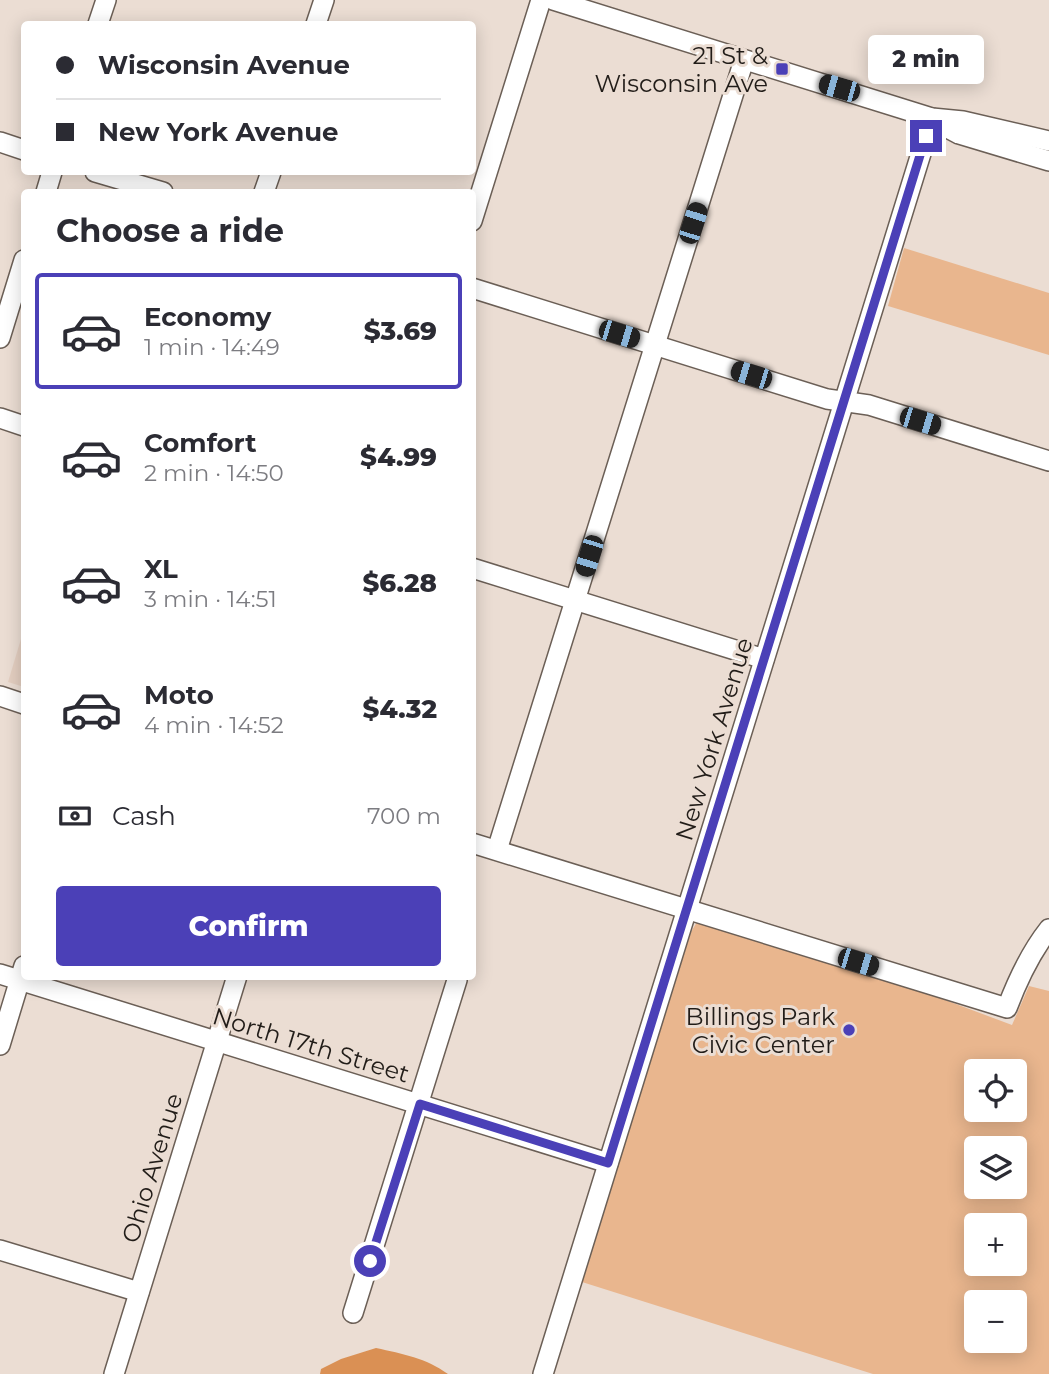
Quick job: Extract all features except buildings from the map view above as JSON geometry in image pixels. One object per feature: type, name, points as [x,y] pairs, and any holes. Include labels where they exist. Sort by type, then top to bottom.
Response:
[{"type":"street","points":[[99,21],[106,0]]},
{"type":"street","points":[[317,21],[324,0]]},
{"type":"street","points":[[476,208],[541,0]]},
{"type":"street","points":[[553,0],[932,118],[963,121],[1049,141]]},
{"type":"street","points":[[497,850],[744,60]]},
{"type":"street","points":[[932,118],[959,134],[1049,161]]},
{"type":"street","name":"New York Avenue","points":[[543,1374],[932,118]]},
{"type":"street","points":[[0,142],[21,149]]},
{"type":"street","points":[[105,175],[153,189]]},
{"type":"street","points":[[0,338],[21,270]]},
{"type":"street","points":[[476,289],[827,399],[869,405],[1049,461]]},
{"type":"street","points":[[0,418],[21,425]]},
{"type":"street","points":[[476,569],[764,659]]},
{"type":"street","points":[[0,696],[21,703]]},
{"type":"street","points":[[476,844],[1007,1008],[1016,982],[1031,953],[1049,929]]},
{"type":"street","name":"North 17th Street","points":[[0,974],[21,973]]},
{"type":"street","points":[[0,1045],[21,976]]},
{"type":"street","name":"North 17th Street","points":[[42,980],[217,1041],[608,1163]]},
{"type":"street","name":"Ohio Avenue","points":[[114,1374],[236,980]]},
{"type":"street","points":[[353,1313],[457,980]]},
{"type":"street","points":[[0,1250],[139,1292]]},
{"type":"shaded area","points":[[904,248],[1049,293],[1049,355],[888,306]]},
{"type":"shaded area","points":[[21,639],[21,686],[8,682]]},
{"type":"shaded area","points":[[697,922],[889,979],[1012,1025],[1029,986],[1049,991],[1049,1374],[873,1374],[582,1282],[691,932]]},
{"type":"shaded area","points":[[376,1348],[423,1360],[448,1374],[320,1374],[321,1369],[341,1359]]},
{"type":"place","name":"21 St & Wisconsin Ave","points":[[782,69]]},
{"type":"place","name":"Billings Park Civic Center","points":[[849,1030]]},
{"type":"route","points":[[370,1261],[420,1104],[608,1163],[926,136]]}]
